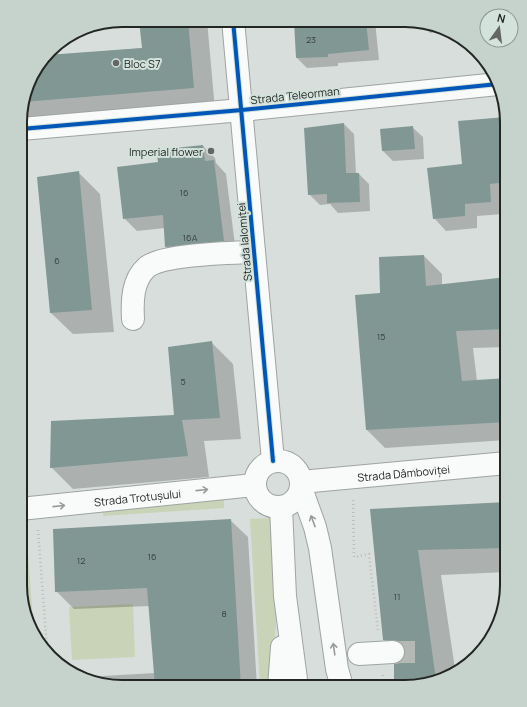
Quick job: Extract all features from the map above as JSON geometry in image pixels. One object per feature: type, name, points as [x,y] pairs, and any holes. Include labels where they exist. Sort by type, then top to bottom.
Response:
[{"type":"street","name":"Strada Ialomiței","points":[[234,27],[273,461]]},
{"type":"street","name":"Strada Teleorman","points":[[27,128],[242,110],[492,85]]},
{"type":"street","points":[[133,320],[133,293],[138,280],[147,268],[159,262],[175,258],[254,252]]},
{"type":"street","points":[[301,485],[294,501],[281,507],[274,507],[263,502],[255,491],[254,485],[258,472],[262,467],[273,461],[280,461],[291,465],[296,470],[301,485],[315,527],[320,548],[337,669],[340,680]]},
{"type":"street","name":"Strada Dâmboviței","points":[[301,485],[352,477],[500,464]]},
{"type":"street","name":"Strada Trotușului","points":[[28,509],[254,485]]},
{"type":"street","points":[[281,507],[285,596],[296,680]]},
{"type":"street","points":[[279,680],[285,596]]},
{"type":"path","points":[[352,477],[354,557],[369,554],[378,653],[383,680]]},
{"type":"path","points":[[28,509],[46,642]]},
{"type":"green space","points":[[224,497],[224,508],[103,516],[103,505]]},
{"type":"green space","points":[[273,518],[278,593],[272,680],[260,680],[250,519]]},
{"type":"green space","points":[[27,539],[33,618],[27,592]]},
{"type":"green space","points":[[133,604],[135,657],[72,660],[69,607]]},
{"type":"building","name":"Bloc S7","points":[[140,27],[189,27],[194,88],[29,101],[37,80],[43,69],[55,54],[142,48]]},
{"type":"building","points":[[294,27],[367,27],[369,50],[328,54],[328,57],[296,58]]},
{"type":"building","points":[[500,118],[500,183],[490,184],[491,202],[465,204],[465,216],[433,219],[427,168],[462,164],[458,121]]},
{"type":"building","points":[[344,123],[346,173],[359,173],[360,202],[327,203],[327,194],[308,195],[304,128]]},
{"type":"building","points":[[413,126],[415,149],[382,151],[380,129]]},
{"type":"building","points":[[203,145],[205,161],[214,160],[224,241],[165,247],[163,215],[123,219],[117,167],[158,162],[156,150]]},
{"type":"building","points":[[79,171],[92,310],[50,313],[37,177]]},
{"type":"building","points":[[424,255],[426,286],[500,278],[500,329],[456,331],[462,381],[500,378],[500,422],[366,430],[355,295],[380,293],[379,257]]},
{"type":"building","points":[[212,341],[220,418],[182,420],[188,456],[50,468],[51,421],[174,415],[168,347]]},
{"type":"building","points":[[500,502],[500,548],[418,550],[435,675],[412,680],[394,680],[394,664],[400,663],[404,658],[405,651],[403,645],[398,641],[383,640],[370,509]]},
{"type":"building","points":[[231,519],[241,680],[155,680],[147,588],[55,592],[53,529]]},
{"type":"tunnel","points":[[393,652],[418,652]]},
{"type":"cycle path","points":[[234,27],[273,461]]},
{"type":"cycle path","points":[[27,128],[242,110],[492,85]]},
{"type":"place","name":"Bloc S7","points":[[116,63]]},
{"type":"place","name":"Imperial flower","points":[[211,151]]}]
